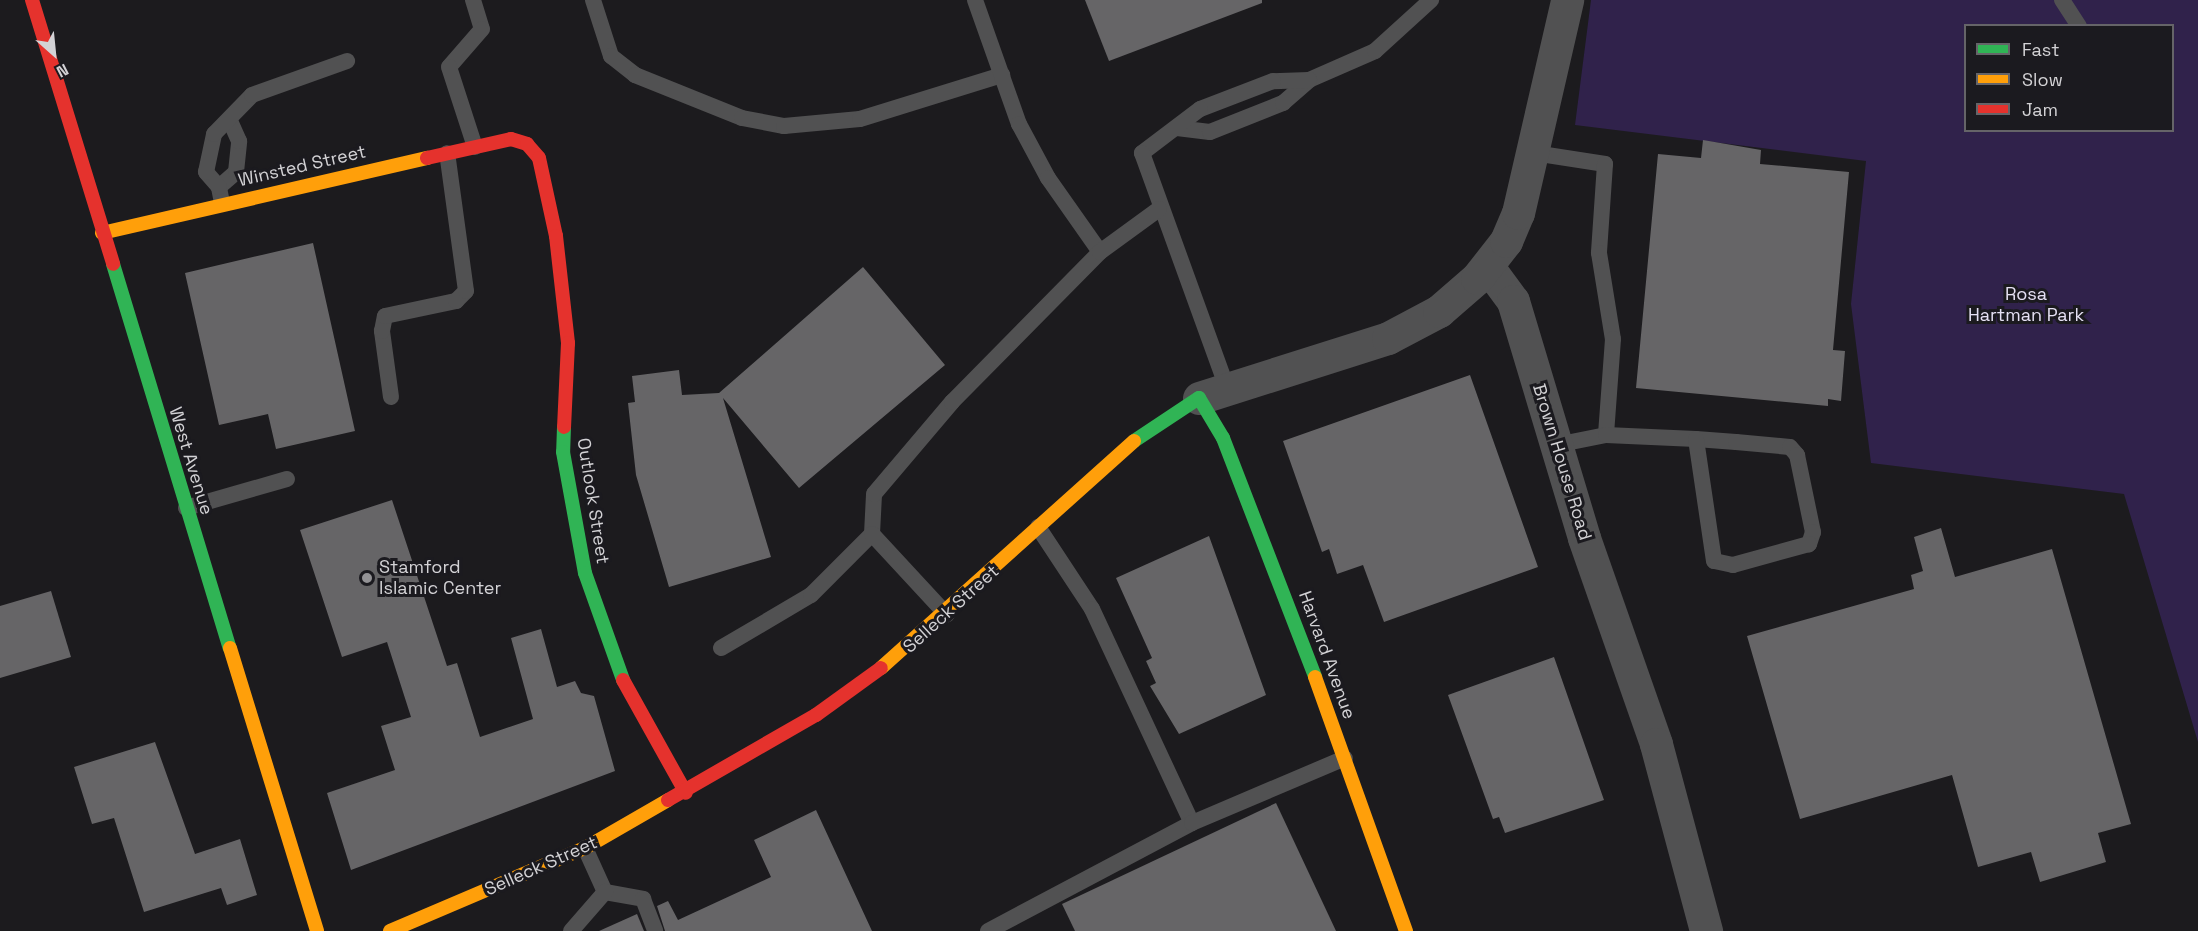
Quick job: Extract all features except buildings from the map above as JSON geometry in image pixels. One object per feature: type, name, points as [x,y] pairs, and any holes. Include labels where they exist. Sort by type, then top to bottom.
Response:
[{"type":"street","name":"West Avenue","points":[[33,0],[102,233],[317,931]]},
{"type":"street","points":[[1488,267],[1518,213],[1534,153],[1567,0]]},
{"type":"street","name":"Winsted Street","points":[[102,233],[221,195],[511,139]]},
{"type":"street","name":"Outlook Street","points":[[511,139],[527,144],[539,158],[549,193],[568,343],[563,452],[585,573],[620,675],[686,793]]},
{"type":"street","name":"Selleck Street","points":[[390,931],[585,848],[686,793],[868,679],[947,615],[1117,452],[1212,392],[1408,329],[1454,300],[1488,267]]},
{"type":"street","name":"Brown House Road","points":[[1488,267],[1513,301],[1556,445],[1656,744],[1706,931]]},
{"type":"street","name":"Harvard Avenue","points":[[1212,392],[1232,460],[1345,758],[1406,931]]},
{"type":"lane","points":[[473,0],[482,29],[449,67],[475,147]]},
{"type":"lane","points":[[593,0],[611,56],[635,75],[742,118],[784,126],[860,119],[1002,75]]},
{"type":"lane","points":[[975,0],[1002,75],[1048,178],[1100,252]]},
{"type":"lane","points":[[1178,129],[1210,132],[1283,103],[1310,80],[1375,51],[1431,0]]},
{"type":"lane","points":[[2062,0],[2078,24]]},
{"type":"lane","points":[[230,121],[239,141],[236,172],[221,195],[206,172],[214,134],[230,121],[252,95],[347,61]]},
{"type":"lane","points":[[1212,392],[1142,153],[1178,129],[1200,109],[1273,81],[1310,80]]},
{"type":"lane","points":[[391,397],[382,331],[385,316],[456,301],[466,291],[447,153]]},
{"type":"lane","points":[[1534,153],[1605,164],[1599,253],[1613,339],[1606,435]]},
{"type":"lane","points":[[721,648],[811,594],[872,534],[874,494],[952,402],[1100,252],[1159,209]]},
{"type":"lane","points":[[1556,445],[1606,435],[1696,439],[1794,450],[1813,532],[1809,544],[1733,566],[1714,561],[1696,439]]},
{"type":"lane","points":[[186,508],[287,479]]},
{"type":"lane","points":[[1038,527],[1092,609],[1191,823]]},
{"type":"lane","points":[[872,534],[947,615]]},
{"type":"lane","points":[[988,931],[1191,823],[1345,758]]},
{"type":"lane","points":[[585,848],[605,892]]},
{"type":"lane","points":[[571,931],[605,892]]},
{"type":"lane","points":[[605,892],[643,899],[655,931]]},
{"type":"green space","name":"Rosa Hartman Park","points":[[1591,0],[2198,0],[2198,742],[2124,494],[1871,463],[1851,304],[1866,161],[1575,125]]},
{"type":"traffic: fast","points":[[113,264],[230,648]]},
{"type":"traffic: fast","points":[[1134,441],[1199,398],[1223,438],[1315,677]]},
{"type":"traffic: fast","points":[[564,427],[563,452],[585,573],[623,680]]},
{"type":"traffic: slow","points":[[102,233],[427,158]]},
{"type":"traffic: slow","points":[[881,668],[1134,441]]},
{"type":"traffic: slow","points":[[230,648],[317,931]]},
{"type":"traffic: slow","points":[[1315,677],[1406,931]]},
{"type":"traffic: slow","points":[[390,931],[585,848],[668,800]]},
{"type":"traffic: jam","points":[[32,0],[113,264]]},
{"type":"traffic: jam","points":[[427,158],[511,139],[527,144],[539,158],[556,236],[568,343],[564,427]]},
{"type":"traffic: jam","points":[[668,800],[816,715],[881,668]]},
{"type":"traffic: jam","points":[[623,680],[686,793]]},
{"type":"place","name":"Stamford Islamic Center","points":[[367,578]]}]
